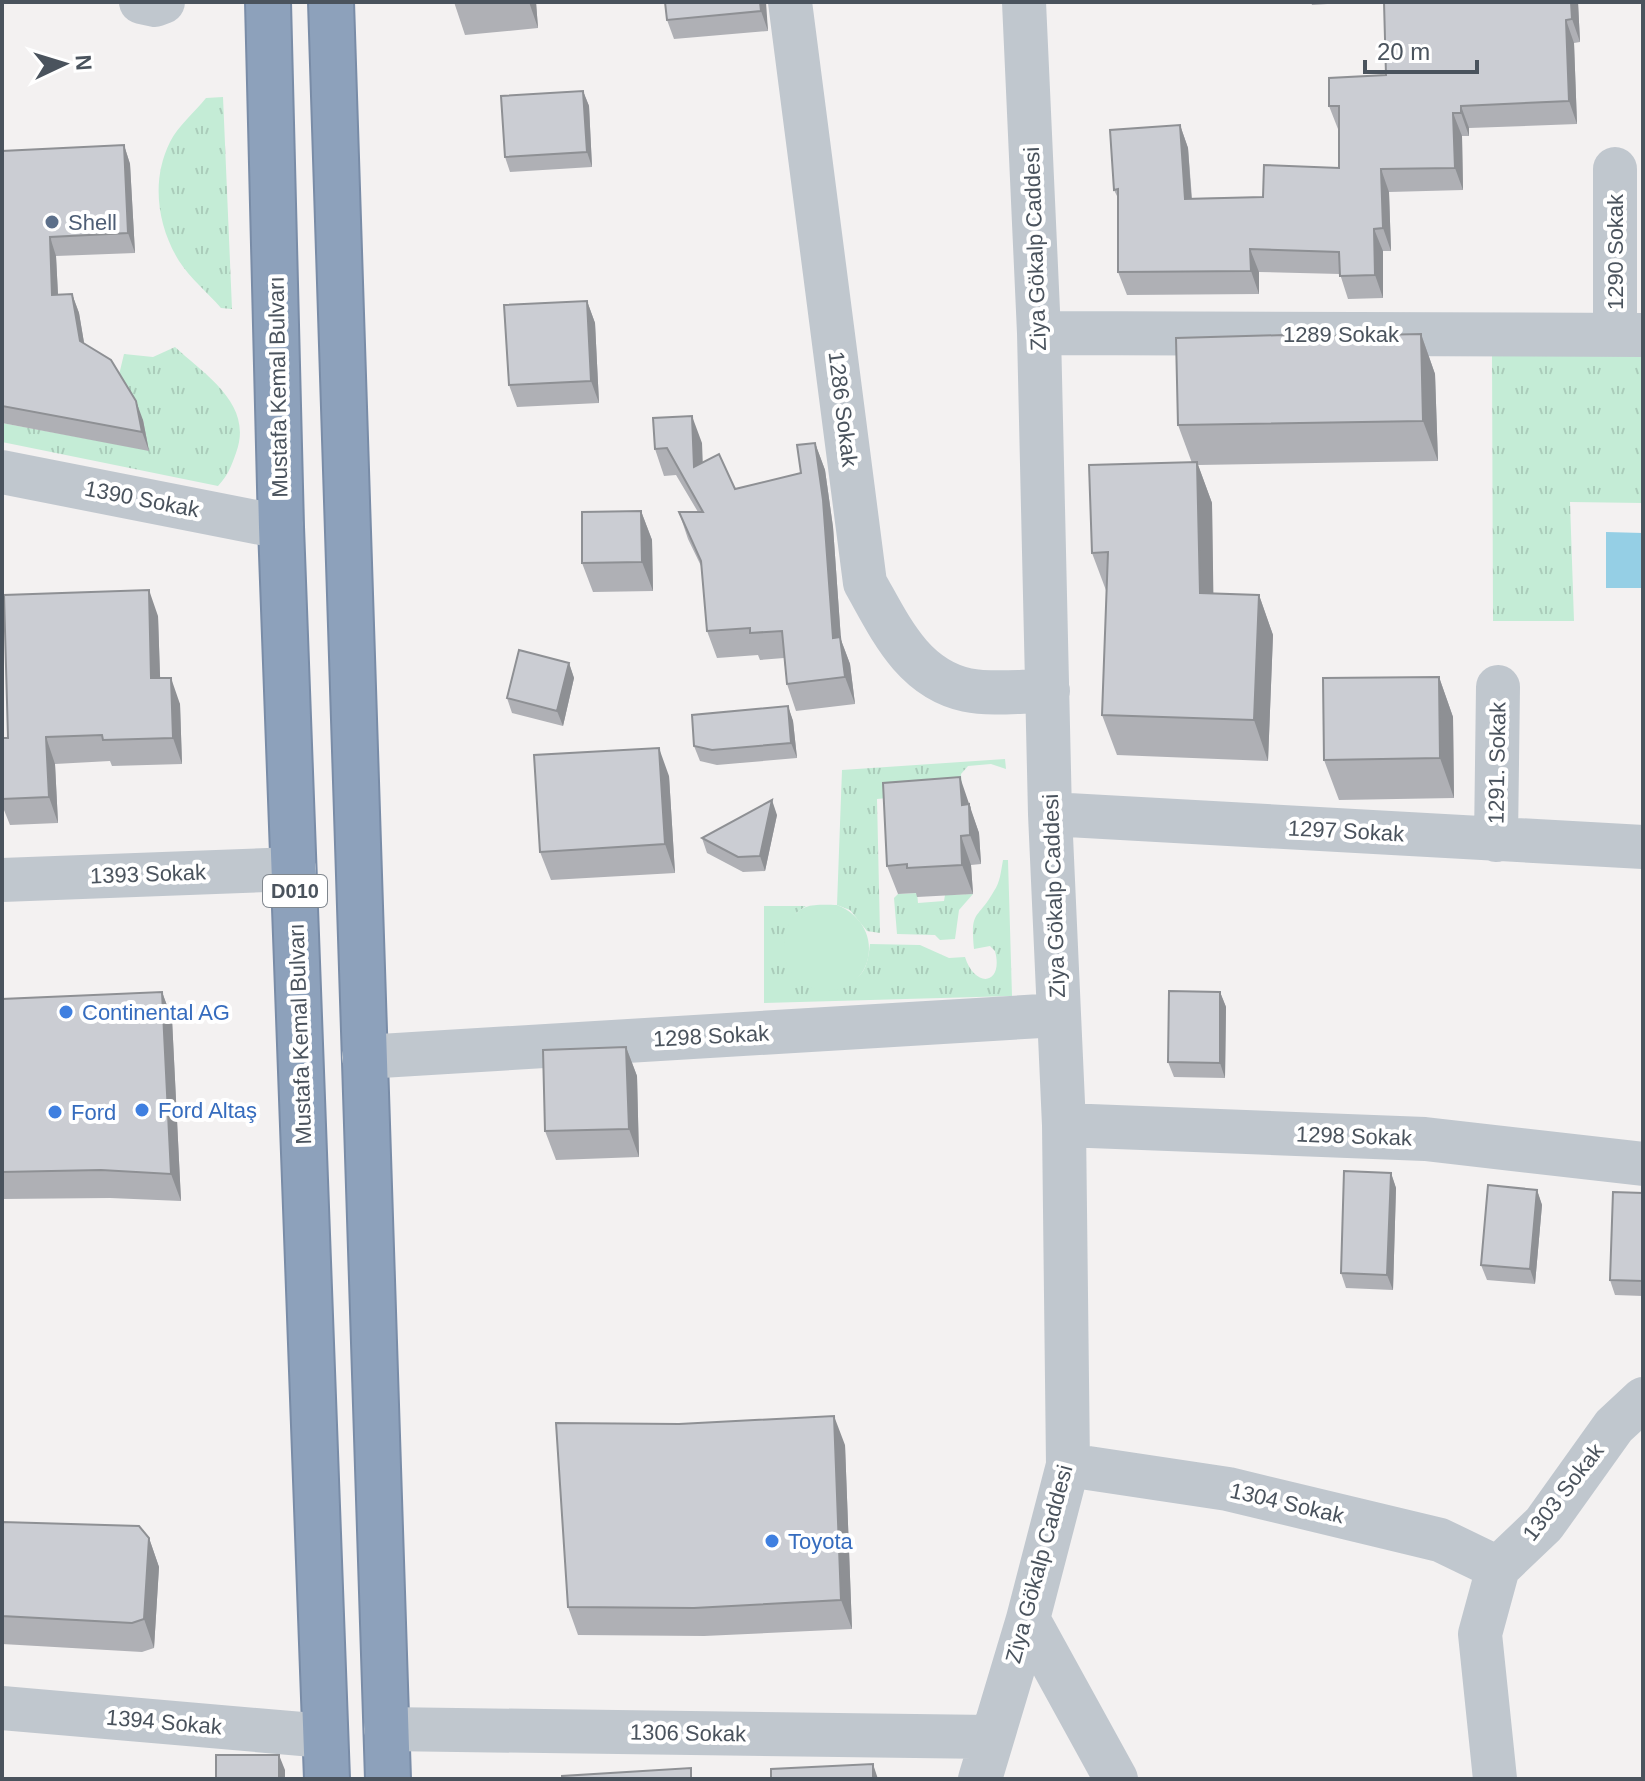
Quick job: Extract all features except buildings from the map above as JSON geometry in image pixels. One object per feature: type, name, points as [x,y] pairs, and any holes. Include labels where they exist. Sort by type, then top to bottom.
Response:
[{"type":"highway","name":"Mustafa Kemal Bulvarı","points":[[268,2],[281,527],[327,1779]]},
{"type":"highway","name":"D010","points":[[331,2],[388,1779]]},
{"type":"street","points":[[141,2],[155,5],[163,2]]},
{"type":"street","name":"1286 Sokak","points":[[790,2],[865,583],[900,645],[934,678],[968,690],[1048,691]]},
{"type":"street","name":"Ziya Gökalp Caddesi","points":[[980,1779],[1028,1619],[1068,1465],[1064,1125],[1050,814],[1039,333],[1024,2]]},
{"type":"street","name":"1290 Sokak","points":[[1615,169],[1629,335]]},
{"type":"street","name":"1289 Sokak","points":[[1039,333],[1629,335]]},
{"type":"street","name":"1390 Sokak","points":[[2,472],[281,527]]},
{"type":"street","name":"1291. Sokak","points":[[1496,840],[1498,687]]},
{"type":"street","name":"1297 Sokak","points":[[1050,814],[1643,847]]},
{"type":"street","name":"1393 Sokak","points":[[2,880],[294,869]]},
{"type":"street","name":"1298 Sokak","points":[[364,1057],[1058,1015]]},
{"type":"street","name":"1298 Sokak","points":[[1064,1125],[1425,1139],[1643,1164]]},
{"type":"street","name":"1303 Sokak","points":[[1498,1568],[1544,1524],[1614,1426],[1643,1399]]},
{"type":"street","name":"1304 Sokak","points":[[1068,1465],[1228,1489],[1440,1540],[1498,1568]]},
{"type":"street","points":[[1495,1779],[1480,1634],[1498,1568]]},
{"type":"street","points":[[1028,1619],[1116,1779]]},
{"type":"street","name":"1394 Sokak","points":[[2,1708],[325,1736]]},
{"type":"street","name":"1306 Sokak","points":[[386,1729],[991,1737]]},
{"type":"green space","points":[[223,97],[232,309],[221,308],[179,261],[166,233],[159,202],[160,172],[173,136],[206,98]]},
{"type":"green space","points":[[175,347],[224,392],[238,420],[240,436],[236,453],[229,471],[218,486],[2,442],[2,423],[148,450],[143,420],[118,379],[124,354],[153,357]]},
{"type":"green space","points":[[1643,351],[1643,503],[1570,502],[1574,621],[1493,621],[1492,353]]},
{"type":"green space","points":[[1005,759],[1006,769],[991,764],[968,766],[961,774],[962,791],[877,799],[880,933],[867,931],[850,910],[837,905],[842,770]]},
{"type":"green space","points":[[1003,860],[1008,860],[1012,996],[764,1003],[764,906],[806,906],[796,913],[789,968],[798,979],[808,984],[832,985],[856,978],[867,962],[870,944],[920,945],[949,958],[965,957],[975,974],[987,979],[996,971],[995,951],[990,946],[974,949],[973,927],[976,916],[998,884]]},
{"type":"green space","points":[[917,893],[918,903],[944,901],[945,895],[973,894],[959,910],[955,939],[897,934],[894,898],[898,894]]},
{"type":"green space","points":[[837,905],[854,915],[864,929],[869,944],[868,960],[850,984],[835,990],[816,989],[800,981],[788,967],[784,951],[786,933],[793,917],[806,907]]},
{"type":"water","points":[[1606,532],[1643,533],[1643,588],[1606,588]]},
{"type":"place","name":"Shell","points":[[52,222]]},
{"type":"place","name":"Continental AG","points":[[66,1012]]},
{"type":"place","name":"Ford Altaş","points":[[142,1110]]},
{"type":"place","name":"Ford","points":[[55,1112]]},
{"type":"place","name":"Toyota","points":[[772,1541]]}]
